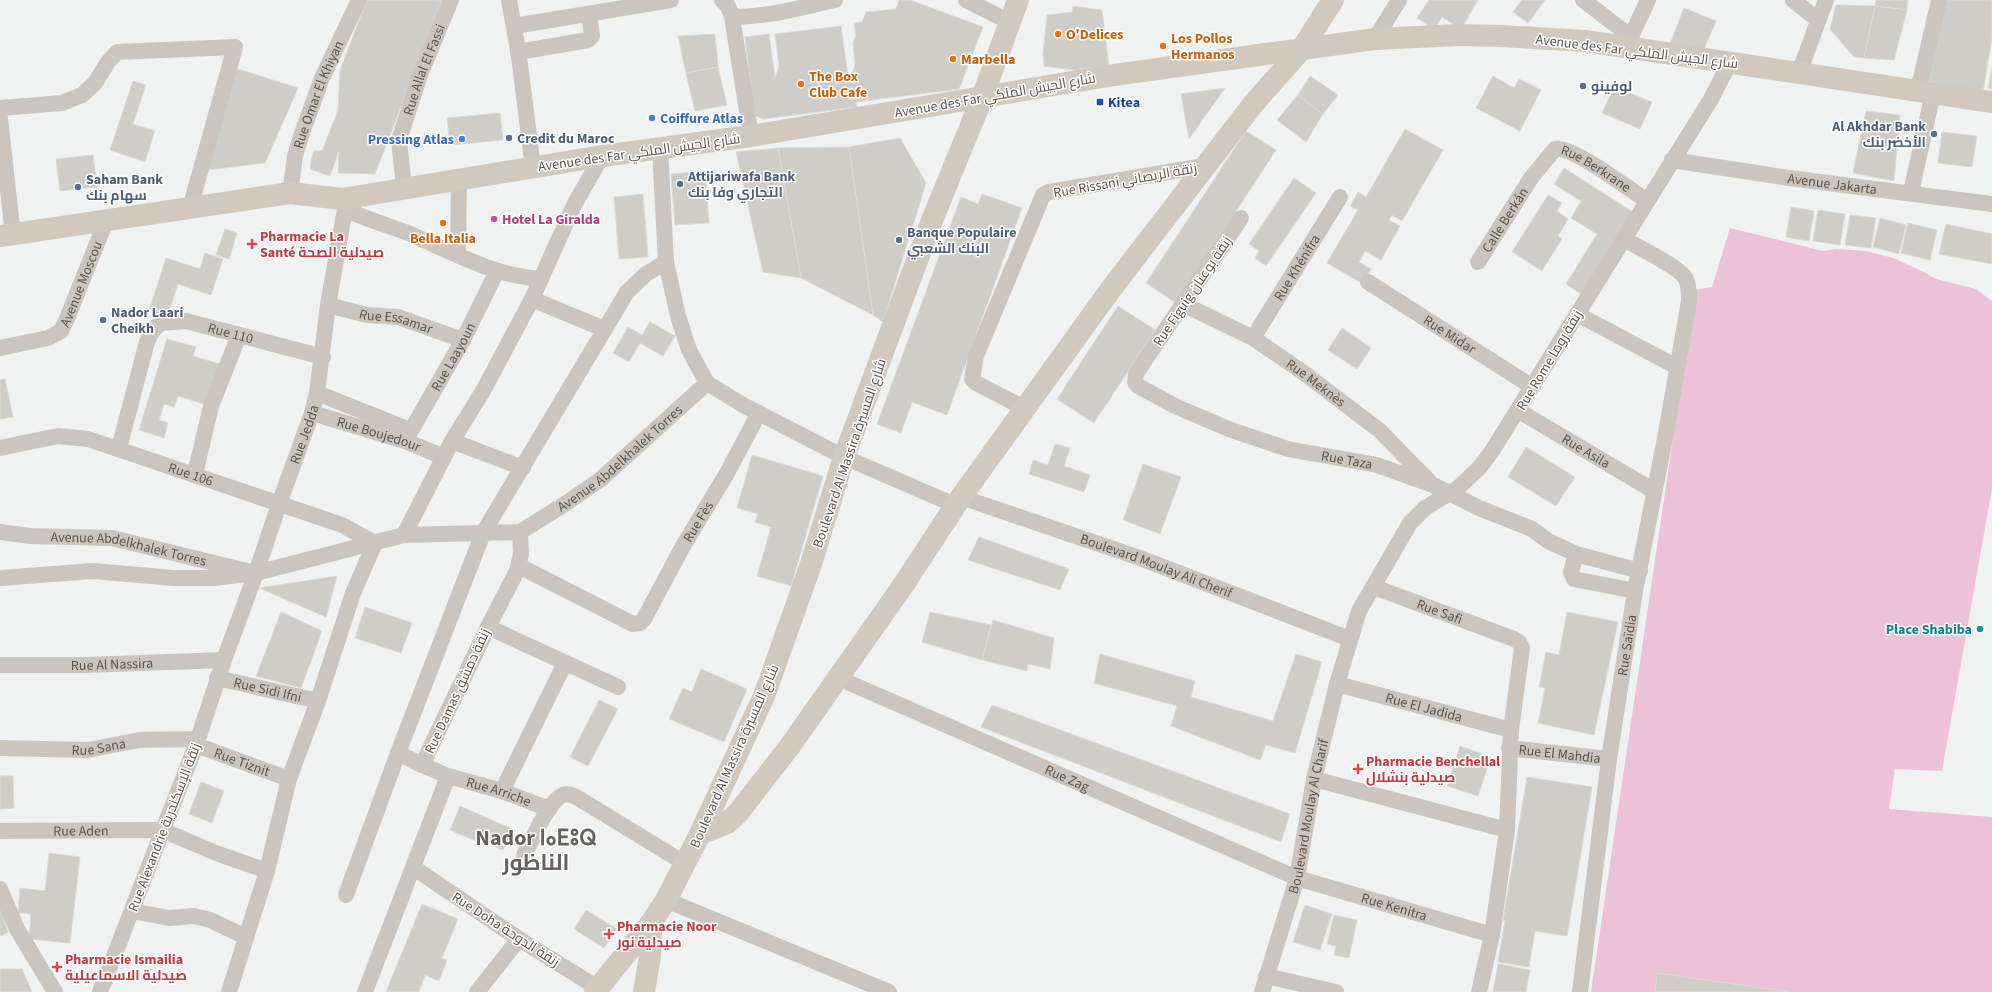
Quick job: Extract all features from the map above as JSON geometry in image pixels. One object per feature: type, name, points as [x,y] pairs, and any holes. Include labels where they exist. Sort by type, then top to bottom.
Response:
[{"type":"main road","name":"Boulevard Al Massira شارع المسيرة","points":[[597,990],[651,923],[666,900],[686,864],[764,696],[811,564],[844,457],[931,223],[982,98],[1018,0]]},
{"type":"main road","points":[[700,834],[727,823],[738,813],[790,746],[902,587],[958,501],[1026,409],[1111,289],[1204,166],[1254,103],[1301,50],[1333,0]]},
{"type":"main road","name":"Avenue des Far شارع الجيش الملكي","points":[[6,236],[290,193],[343,204],[404,188],[602,156],[751,136],[1114,75],[1375,39],[1501,36],[1628,42],[1730,62],[1992,102]]},
{"type":"main road","points":[[644,992],[650,956],[651,923]]},
{"type":"street","name":"Rue Omar El Khiyan","points":[[290,193],[295,156],[300,136],[322,78],[359,0]]},
{"type":"street","name":"Rue Allal El Fassi","points":[[404,188],[398,140],[420,75],[451,0]]},
{"type":"street","points":[[509,0],[518,52],[533,168]]},
{"type":"street","points":[[514,26],[671,0]]},
{"type":"street","points":[[722,0],[728,6],[732,17],[751,136]]},
{"type":"street","points":[[732,17],[757,17],[787,12],[835,0]]},
{"type":"street","points":[[966,0],[1010,22]]},
{"type":"street","points":[[1375,39],[1399,0]]},
{"type":"street","points":[[1583,0],[1628,42],[1648,0]]},
{"type":"street","points":[[1793,0],[1818,20]]},
{"type":"street","points":[[1799,73],[1826,0]]},
{"type":"street","points":[[1911,192],[1939,0]]},
{"type":"street","points":[[518,52],[588,40],[592,36],[590,20],[585,15]]},
{"type":"street","points":[[0,108],[62,103],[82,95],[95,83],[108,62],[117,52],[235,47],[190,208]]},
{"type":"street","name":"Rue Rome زنقة روما","points":[[1350,639],[1359,611],[1410,523],[1425,508],[1458,488],[1480,467],[1519,411],[1532,386],[1711,99],[1730,62]]},
{"type":"street","points":[[0,118],[6,236]]},
{"type":"street","name":"Rue Berkrane","points":[[1531,178],[1552,151],[1560,148],[1600,168],[1647,201]]},
{"type":"street","points":[[660,149],[666,262],[678,316],[689,350],[707,383],[743,405],[844,457],[958,501]]},
{"type":"street","points":[[404,535],[452,441],[483,391],[532,299],[574,205],[602,156]]},
{"type":"street","name":"Avenue Jakarta","points":[[1672,160],[1789,178],[1911,192],[1992,204]]},
{"type":"street","name":"Rue Rissani زنقة الريصاني","points":[[1026,409],[976,383],[972,379],[972,373],[976,356],[1043,196],[1049,192],[1095,183],[1204,166]]},
{"type":"street","name":"Calle Berkán","points":[[1478,262],[1531,178]]},
{"type":"street","points":[[458,254],[459,179]]},
{"type":"street","name":"Rue Khénifra","points":[[1253,338],[1340,197]]},
{"type":"street","points":[[343,204],[497,270],[517,276],[540,279]]},
{"type":"street","name":"Rue Jedda","points":[[224,660],[256,573],[278,504],[318,393],[328,305],[343,204]]},
{"type":"street","name":"Rue Figuig زنقة بوعنان","points":[[1143,363],[1241,218]]},
{"type":"street","name":"Avenue Moscou","points":[[0,348],[48,338],[61,331],[106,221]]},
{"type":"street","name":"Rue Saïdia","points":[[1580,992],[1609,758],[1635,591],[1666,434],[1688,301],[1686,279],[1682,274],[1624,239]]},
{"type":"street","points":[[346,895],[398,753],[483,533],[627,292],[637,281],[666,262]]},
{"type":"street","name":"Rue Laayoun","points":[[407,436],[463,340],[497,270]]},
{"type":"street","name":"Rue Midar","points":[[1368,282],[1532,386]]},
{"type":"street","points":[[532,299],[604,329]]},
{"type":"street","name":"Rue Meknès","points":[[1184,304],[1253,338],[1304,373],[1379,430],[1433,485]]},
{"type":"street","name":"Rue Essamar","points":[[328,305],[366,315],[398,316],[463,340]]},
{"type":"street","points":[[1577,314],[1677,367]]},
{"type":"street","name":"Rue 110","points":[[119,448],[147,342],[157,325],[168,321],[186,321],[323,357]]},
{"type":"street","points":[[195,474],[210,406],[239,335]]},
{"type":"street","name":"Rue Taza","points":[[1143,363],[1136,374],[1135,382],[1138,386],[1174,406],[1231,430],[1299,452],[1377,465],[1433,485],[1448,494],[1532,529],[1548,541],[1576,554],[1640,571]]},
{"type":"street","name":"Avenue Abdelkhalek Torres","points":[[0,578],[93,571],[174,578],[213,578],[256,573],[374,544],[404,535],[520,532],[565,504],[601,479],[707,383]]},
{"type":"street","points":[[318,393],[407,436]]},
{"type":"street","name":"Rue Asila","points":[[1519,411],[1654,491]]},
{"type":"street","name":"Rue Boujedour","points":[[312,413],[407,436],[444,457]]},
{"type":"street","name":"Rue Fès","points":[[519,566],[633,624],[640,623],[644,619],[683,546],[726,476],[759,413]]},
{"type":"street","name":"Rue 106","points":[[0,448],[58,436],[88,439],[119,448],[342,525],[357,532],[374,544]]},
{"type":"street","points":[[452,441],[523,468]]},
{"type":"street","name":"Boulevard Moulay Ali Cherif","points":[[958,501],[1140,558],[1350,639]]},
{"type":"street","name":"Avenue Abdelkhalek Torres","points":[[0,532],[30,536],[112,538],[256,573]]},
{"type":"street","name":"Rue Damas زنقة دمشق","points":[[448,776],[422,765],[519,566],[521,546],[520,532]]},
{"type":"street","points":[[229,992],[267,871],[279,827],[289,780],[318,702],[353,593],[374,544]]},
{"type":"street","points":[[1576,554],[1571,572],[1574,579],[1635,591]]},
{"type":"street","name":"Rue Safi","points":[[1374,587],[1519,642],[1522,648],[1511,730]]},
{"type":"street","points":[[488,627],[618,687]]},
{"type":"street","name":"Boulevard Moulay Al Charif","points":[[1262,992],[1297,878],[1314,779],[1337,684],[1350,639]]},
{"type":"street","name":"Rue Al Nassira","points":[[0,665],[86,665],[224,660]]},
{"type":"street","name":"Rue Alexandrie زنقة الإسكندرية","points":[[100,992],[197,742],[224,660]]},
{"type":"street","points":[[502,791],[565,663]]},
{"type":"street","name":"Rue Sidi Ifni","points":[[217,678],[318,702]]},
{"type":"street","name":"Rue Zag","points":[[838,678],[1297,878]]},
{"type":"street","name":"Rue El Jadida","points":[[1337,684],[1511,730]]},
{"type":"street","points":[[1479,992],[1492,935],[1507,830],[1511,730]]},
{"type":"street","name":"Rue Sana","points":[[0,748],[79,750],[107,747],[139,740],[197,742]]},
{"type":"street","name":"Rue Tiznit","points":[[197,742],[289,780]]},
{"type":"street","name":"Rue El Mahdia","points":[[1510,748],[1609,758]]},
{"type":"street","points":[[398,753],[422,765]]},
{"type":"street","points":[[365,992],[414,868],[448,776]]},
{"type":"street","name":"Rue Arriche","points":[[448,776],[502,791],[549,809]]},
{"type":"street","points":[[1314,779],[1507,830]]},
{"type":"street","points":[[524,855],[549,809],[562,795],[568,794],[578,798],[686,864]]},
{"type":"street","points":[[162,830],[216,853],[267,871]]},
{"type":"street","name":"Rue Aden","points":[[0,831],[162,830]]},
{"type":"street","name":"Rue Doha زنقة الدوحة","points":[[414,868],[597,990]]},
{"type":"street","name":"Rue Kenitra","points":[[1297,878],[1492,935]]},
{"type":"street","points":[[0,890],[17,929],[54,992]]},
{"type":"street","points":[[666,900],[888,992]]},
{"type":"street","points":[[132,911],[169,918],[194,916],[210,920],[246,937]]},
{"type":"street","points":[[477,992],[519,939]]},
{"type":"street","points":[[1266,976],[1336,992]]},
{"type":"shaded area","points":[[1730,228],[1823,251],[1836,249],[1866,251],[1893,258],[1936,279],[1976,289],[1992,301],[1992,488],[1942,771],[1895,769],[1889,809],[1992,817],[1992,992],[1591,992],[1695,290],[1712,287]]},
{"type":"building","points":[[367,0],[442,0],[375,174],[338,173],[339,151],[330,176],[310,169],[311,161],[314,151],[322,151],[338,110],[340,70]]},
{"type":"building","points":[[899,0],[910,0],[983,27],[959,89],[856,102],[857,107],[763,119],[754,115],[745,37],[769,34],[775,78],[779,66],[775,34],[841,26],[849,83],[855,65],[853,43],[856,35],[854,23],[862,22],[866,12],[896,9]]},
{"type":"building","points":[[1429,0],[1478,0],[1461,29],[1442,17],[1434,29],[1417,18]]},
{"type":"building","points":[[1522,0],[1545,0],[1528,23],[1513,12]]},
{"type":"building","points":[[1876,0],[1908,0],[1907,10],[1875,6]]},
{"type":"building","points":[[1943,0],[1992,0],[1992,38],[1983,92],[1927,81]]},
{"type":"building","points":[[1836,5],[1875,6],[1864,58],[1854,57],[1830,29]]},
{"type":"building","points":[[1073,6],[1102,10],[1109,66],[1088,69],[1080,68],[1080,71],[1044,66],[1043,54],[1047,15],[1072,12]]},
{"type":"building","points":[[1875,6],[1907,10],[1894,60],[1864,58]]},
{"type":"building","points":[[1684,8],[1716,21],[1701,56],[1670,44]]},
{"type":"building","points":[[715,34],[718,67],[686,73],[678,36]]},
{"type":"building","points":[[232,67],[298,88],[265,163],[208,170]]},
{"type":"building","points":[[718,67],[727,105],[695,111],[686,73]]},
{"type":"building","points":[[1992,68],[1992,89],[1988,88]]},
{"type":"building","points":[[1310,76],[1338,95],[1323,114],[1298,95]]},
{"type":"building","points":[[1493,76],[1514,88],[1519,79],[1541,90],[1520,131],[1476,108]]},
{"type":"building","points":[[133,81],[146,85],[133,124],[155,131],[145,162],[110,150]]},
{"type":"building","points":[[1614,87],[1652,102],[1640,129],[1602,113]]},
{"type":"building","points":[[1225,88],[1189,139],[1181,94]]},
{"type":"building","points":[[1298,95],[1323,114],[1306,142],[1277,120]]},
{"type":"building","points":[[1866,111],[1900,115],[1894,181],[1853,173]]},
{"type":"building","points":[[500,113],[503,140],[450,145],[447,118]]},
{"type":"building","points":[[1405,129],[1443,150],[1402,221],[1392,215],[1389,220],[1400,226],[1381,260],[1365,251],[1359,262],[1371,269],[1363,284],[1327,263],[1358,210],[1350,206],[1358,192],[1366,197]]},
{"type":"building","points":[[1246,131],[1276,150],[1176,303],[1146,283]]},
{"type":"building","points":[[1942,132],[1977,136],[1972,167],[1938,163]]},
{"type":"building","points":[[900,138],[926,183],[883,322],[873,315],[849,147]]},
{"type":"building","points":[[849,147],[873,315],[801,278],[778,148]]},
{"type":"building","points":[[778,148],[801,278],[763,272],[736,152]]},
{"type":"building","points":[[93,155],[97,187],[60,191],[56,159]]},
{"type":"building","points":[[1564,168],[1636,214],[1584,296],[1566,284],[1597,234],[1571,218],[1581,201],[1554,184]]},
{"type":"building","points":[[705,171],[709,223],[675,225],[671,174]]},
{"type":"building","points":[[1294,178],[1316,193],[1266,266],[1255,258],[1259,251],[1249,244]]},
{"type":"building","points":[[643,194],[648,257],[619,259],[614,197]]},
{"type":"building","points":[[982,194],[1022,208],[947,415],[912,402],[901,433],[877,424],[961,197],[978,204]]},
{"type":"building","points":[[1548,195],[1562,203],[1557,211],[1568,219],[1558,236],[1562,239],[1542,271],[1512,252]]},
{"type":"building","points":[[1791,207],[1814,211],[1809,241],[1786,237]]},
{"type":"building","points":[[1818,210],[1845,214],[1840,245],[1813,241]]},
{"type":"building","points":[[1850,215],[1876,218],[1871,248],[1845,245]]},
{"type":"building","points":[[1880,218],[1906,225],[1899,254],[1873,247]]},
{"type":"building","points":[[1908,223],[1937,230],[1930,260],[1901,253]]},
{"type":"building","points":[[1946,224],[1992,234],[1992,264],[1939,254]]},
{"type":"building","points":[[225,229],[237,233],[229,259],[216,255]]},
{"type":"building","points":[[205,253],[223,259],[211,295],[178,284],[167,317],[149,311],[166,258],[200,269]]},
{"type":"building","points":[[1118,306],[1155,330],[1094,423],[1057,399]]},
{"type":"building","points":[[650,322],[675,336],[663,356],[640,343],[629,362],[613,353],[628,327],[642,335]]},
{"type":"building","points":[[1342,328],[1371,348],[1357,369],[1328,350]]},
{"type":"building","points":[[167,339],[196,347],[193,356],[223,365],[210,406],[178,396],[174,407],[164,404],[159,420],[168,423],[164,438],[139,430]]},
{"type":"building","points":[[5,379],[13,417],[0,419],[0,380]]},
{"type":"building","points":[[1055,444],[1070,448],[1064,466],[1090,475],[1084,492],[1029,474],[1033,460],[1048,465]]},
{"type":"building","points":[[1526,447],[1575,477],[1556,506],[1508,477]]},
{"type":"building","points":[[752,455],[823,476],[791,586],[757,576],[771,527],[755,522],[758,514],[737,508]]},
{"type":"building","points":[[1143,464],[1181,477],[1160,534],[1123,520]]},
{"type":"building","points":[[979,537],[1069,569],[1060,590],[968,560]]},
{"type":"building","points":[[337,576],[326,617],[259,588]]},
{"type":"building","points":[[365,607],[412,623],[401,653],[355,638]]},
{"type":"building","points":[[281,612],[322,631],[301,688],[256,676]]},
{"type":"building","points":[[930,612],[991,625],[982,660],[922,642]]},
{"type":"building","points":[[1567,612],[1618,622],[1594,735],[1538,723],[1545,688],[1539,687],[1546,652],[1559,655]]},
{"type":"building","points":[[993,620],[1054,638],[1050,669],[1028,664],[1027,671],[982,660]]},
{"type":"building","points":[[1100,654],[1195,681],[1191,697],[1273,721],[1296,654],[1322,662],[1295,753],[1266,745],[1260,760],[1171,726],[1177,706],[1094,683]]},
{"type":"building","points":[[701,669],[747,689],[724,742],[669,719],[683,688],[692,692]]},
{"type":"building","points":[[599,700],[618,709],[588,766],[570,757]]},
{"type":"building","points":[[992,705],[1290,814],[1281,842],[981,727]]},
{"type":"building","points":[[1460,746],[1491,757],[1478,796],[1447,786]]},
{"type":"building","points":[[0,776],[13,776],[14,808],[0,809]]},
{"type":"building","points":[[1527,777],[1592,787],[1567,936],[1535,931],[1529,967],[1498,962],[1505,921],[1503,920]]},
{"type":"building","points":[[201,782],[224,791],[212,823],[189,814]]},
{"type":"building","points":[[460,806],[512,829],[503,850],[484,842],[483,844],[450,830]]},
{"type":"building","points":[[49,853],[80,857],[70,943],[29,939],[31,914],[18,913],[20,888],[45,891]]},
{"type":"building","points":[[422,904],[458,919],[442,958],[447,960],[439,981],[425,975],[419,992],[386,992]]},
{"type":"building","points":[[1305,905],[1332,914],[1320,950],[1293,942]]},
{"type":"building","points":[[0,908],[8,932],[2,936],[0,935]]},
{"type":"building","points":[[586,910],[617,929],[604,948],[574,929]]},
{"type":"building","points":[[1334,915],[1357,920],[1349,958],[1334,955],[1336,946],[1327,944]]},
{"type":"building","points":[[1498,964],[1530,970],[1526,992],[1493,992]]},
{"type":"building","points":[[0,969],[22,969],[32,992],[0,992]]},
{"type":"building","points":[[1657,973],[1789,992],[1655,992]]},
{"type":"place","name":"O'Delices","points":[[1058,34]]},
{"type":"place","name":"Los Pollos Hermanos","points":[[1163,46]]},
{"type":"place","name":"Marbella","points":[[953,59]]},
{"type":"place","name":"The Box Club Cafe","points":[[801,84]]},
{"type":"place","name":"لوفينو","points":[[1583,86]]},
{"type":"place","name":"Kitea","points":[[1100,102]]},
{"type":"place","name":"Coiffure Atlas","points":[[652,118]]},
{"type":"place","name":"Al Akhdar Bank الأخضر بنك","points":[[1934,134]]},
{"type":"place","name":"Credit du Maroc","points":[[509,138]]},
{"type":"place","name":"Pressing Atlas","points":[[462,139]]},
{"type":"place","name":"Attijariwafa Bank التجاري وفا بنك","points":[[680,184]]},
{"type":"place","name":"Saham Bank سهام بنك","points":[[78,187]]},
{"type":"place","name":"Hotel La Giralda","points":[[494,219]]},
{"type":"place","name":"Bella Italia","points":[[443,223]]},
{"type":"place","name":"Banque Populaire البنك الشعبي","points":[[899,240]]},
{"type":"place","name":"Pharmacie La Santé صيدلية الصحة","points":[[252,244]]},
{"type":"place","name":"Nador Laari Cheikh","points":[[103,320]]},
{"type":"place","name":"Place Shabiba","points":[[1980,629]]},
{"type":"place","name":"Pharmacie Benchellal صيدلية بنشلال","points":[[1358,769]]},
{"type":"place","name":"Pharmacie Noor صيدلية نور","points":[[609,934]]},
{"type":"place","name":"Pharmacie Ismailia صيدلية الاسماعيلية","points":[[57,967]]},
{"type":"district","name":"Nador ⵏⴰⴹⵓⵕ الناظور","points":[[536,850]]}]
